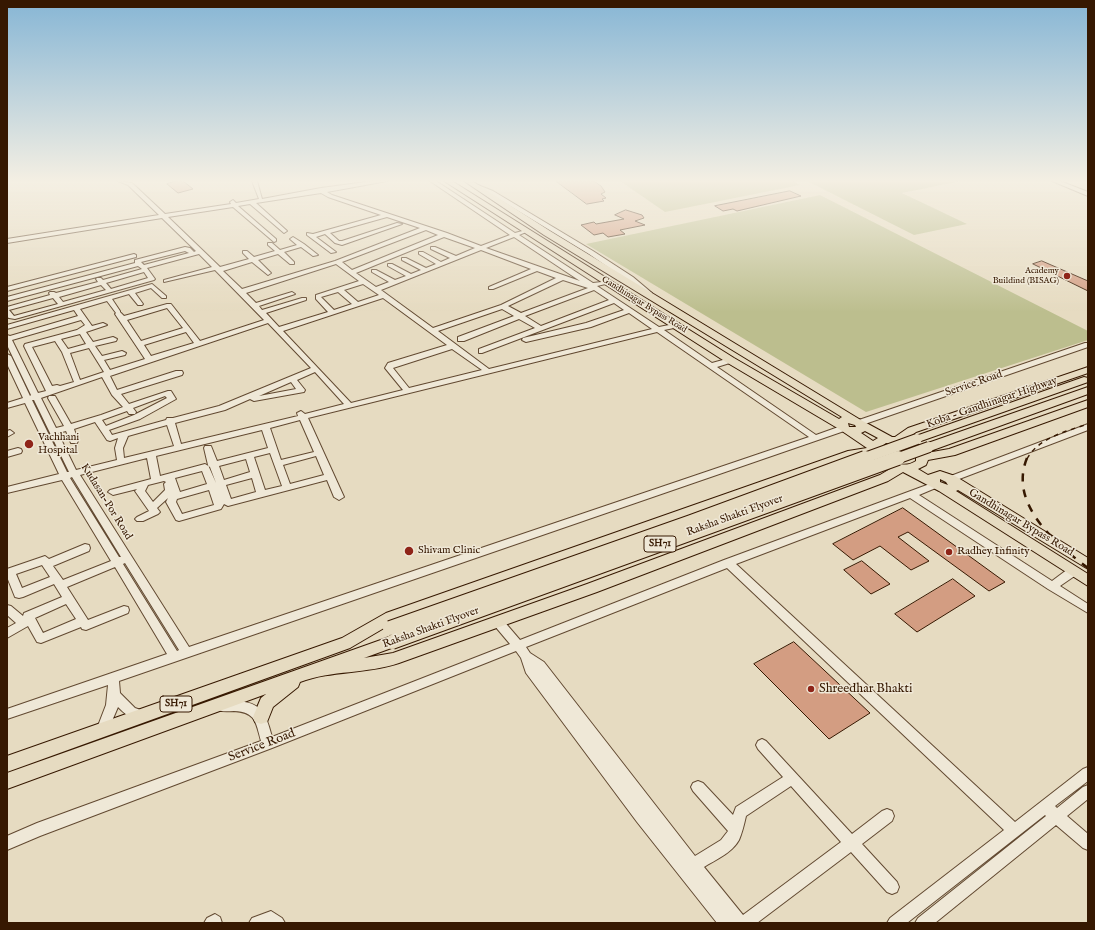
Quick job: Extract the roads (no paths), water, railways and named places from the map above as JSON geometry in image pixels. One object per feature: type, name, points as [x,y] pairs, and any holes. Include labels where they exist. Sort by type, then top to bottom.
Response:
[{"type":"main road","name":"Gandhinagar Bypass Road","points":[[514,224],[608,282],[730,360],[844,428],[875,449],[877,456],[882,460],[944,482],[1088,564]]},
{"type":"main road","name":"Gandhinagar Bypass Road","points":[[535,224],[858,422],[894,440],[916,447],[924,455],[944,482],[1072,572],[1088,581]]},
{"type":"main road","name":"Koba - Gandhinagar Highway","points":[[345,644],[391,617],[852,454],[875,449],[880,442],[894,440],[912,430],[1088,370]]},
{"type":"main road","name":"Raksha Shakti Flyover","points":[[308,672],[391,635],[691,522],[917,439],[1088,379]]},
{"type":"main road","name":"Raksha Shakti Flyover","points":[[345,644],[391,635],[924,455],[1088,390]]},
{"type":"main road","name":"SH71","points":[[903,468],[914,467],[924,455],[951,452],[1088,403]]},
{"type":"main road","points":[[844,428],[841,423],[844,420],[858,422]]},
{"type":"main road","points":[[262,717],[264,708],[271,699],[308,672],[371,664],[394,659],[777,519],[884,478],[903,468]]},
{"type":"main road","name":"SH71","points":[[7,764],[345,644]]},
{"type":"main road","name":"SH71","points":[[7,782],[308,672]]},
{"type":"street","points":[[7,238],[99,224]]},
{"type":"street","points":[[7,241],[106,224]]},
{"type":"street","points":[[172,224],[316,369],[348,404]]},
{"type":"street","points":[[256,224],[265,232],[278,252],[292,263]]},
{"type":"street","points":[[265,232],[282,230],[276,224]]},
{"type":"street","points":[[333,252],[309,234],[326,232],[354,224]]},
{"type":"street","points":[[368,224],[385,231]]},
{"type":"street","points":[[352,234],[379,224]]},
{"type":"street","points":[[326,232],[339,243],[385,231],[398,224]]},
{"type":"street","points":[[413,224],[445,234],[536,269],[592,287]]},
{"type":"street","points":[[498,224],[656,328],[814,437]]},
{"type":"street","points":[[340,228],[358,238]]},
{"type":"street","points":[[240,292],[337,262],[426,228]]},
{"type":"street","points":[[376,290],[524,231]]},
{"type":"street","points":[[352,272],[445,234]]},
{"type":"street","points":[[293,238],[314,255]]},
{"type":"street","points":[[166,281],[253,260],[302,245]]},
{"type":"street","points":[[433,248],[455,258]]},
{"type":"street","points":[[199,344],[153,286],[131,292],[62,305],[13,318],[7,311],[102,282],[143,267],[200,252]]},
{"type":"street","points":[[245,252],[268,273]]},
{"type":"street","points":[[421,253],[441,264]]},
{"type":"street","points":[[7,299],[47,288],[91,270],[110,259],[134,256]]},
{"type":"street","points":[[110,259],[118,268]]},
{"type":"street","points":[[404,259],[426,270]]},
{"type":"street","points":[[337,262],[487,370]]},
{"type":"street","points":[[390,265],[411,276]]},
{"type":"street","points":[[7,289],[29,280],[64,274],[91,270],[143,267]]},
{"type":"street","points":[[7,327],[76,308],[152,279],[143,267]]},
{"type":"street","points":[[62,268],[66,281]]},
{"type":"street","points":[[491,288],[536,269]]},
{"type":"street","points":[[91,270],[102,282],[120,314],[150,360]]},
{"type":"street","points":[[374,271],[395,283]]},
{"type":"street","points":[[432,331],[503,306],[562,278]]},
{"type":"street","points":[[29,280],[36,289]]},
{"type":"street","points":[[332,312],[317,297],[364,282]]},
{"type":"street","points":[[461,339],[608,282]]},
{"type":"street","points":[[47,288],[62,305]]},
{"type":"street","points":[[339,289],[357,304]]},
{"type":"street","points":[[131,292],[140,304]]},
{"type":"street","points":[[253,306],[292,294]]},
{"type":"street","points":[[277,330],[383,296]]},
{"type":"street","points":[[260,313],[304,299]]},
{"type":"street","points":[[482,351],[613,301]]},
{"type":"street","points":[[120,314],[169,305]]},
{"type":"street","points":[[503,306],[541,329]]},
{"type":"street","points":[[9,359],[87,328],[88,326],[76,308]]},
{"type":"street","points":[[501,345],[574,328],[629,311]]},
{"type":"street","points":[[7,338],[82,317]]},
{"type":"street","points":[[7,406],[268,321]]},
{"type":"street","points":[[7,490],[120,458],[348,404],[673,323]]},
{"type":"street","points":[[78,382],[49,389],[28,346],[103,325]]},
{"type":"street","points":[[140,344],[188,329]]},
{"type":"street","points":[[82,331],[117,393],[137,417]]},
{"type":"street","name":"Kudasan-Por Road","points":[[7,338],[9,359],[53,432],[68,473]]},
{"type":"street","points":[[57,339],[66,352],[78,382]]},
{"type":"street","points":[[66,352],[113,339]]},
{"type":"street","name":"Service Road","points":[[858,422],[1088,345]]},
{"type":"street","points":[[405,388],[389,368],[391,364],[453,346]]},
{"type":"street","points":[[99,359],[122,353]]},
{"type":"street","name":"Kudasan-Por Road","points":[[9,359],[32,398],[68,473],[150,605],[186,652]]},
{"type":"street","points":[[712,366],[730,360]]},
{"type":"street","points":[[107,373],[129,364]]},
{"type":"street","points":[[233,404],[316,369]]},
{"type":"street","points":[[348,404],[405,388],[487,370]]},
{"type":"street","points":[[117,393],[179,373]]},
{"type":"street","points":[[97,419],[110,438],[170,420],[233,404],[301,390],[292,379]]},
{"type":"street","points":[[53,432],[97,419],[163,394],[170,394],[172,399],[171,401],[137,417],[105,429]]},
{"type":"street","points":[[52,398],[69,427],[74,440]]},
{"type":"street","points":[[7,486],[152,458],[265,427],[302,415]]},
{"type":"street","points":[[302,415],[339,497]]},
{"type":"street","points":[[170,420],[176,444]]},
{"type":"street","points":[[265,427],[288,488]]},
{"type":"street","name":"Service Road","points":[[7,843],[268,744],[389,695],[521,652],[728,564],[1088,427]]},
{"type":"street","points":[[7,714],[844,428]]},
{"type":"street","points":[[120,458],[119,448],[124,435]]},
{"type":"street","points":[[162,479],[172,480],[176,491],[171,502],[179,518],[215,508],[219,504],[213,465],[208,448]]},
{"type":"street","points":[[213,465],[274,450]]},
{"type":"street","points":[[7,454],[18,451]]},
{"type":"street","points":[[278,463],[319,453]]},
{"type":"street","points":[[249,456],[262,495]]},
{"type":"street","points":[[152,458],[151,464],[170,491],[153,507]]},
{"type":"street","points":[[113,492],[205,467],[228,503],[330,476]]},
{"type":"street","points":[[172,497],[255,474]]},
{"type":"street","points":[[140,519],[155,512],[153,507],[140,491],[145,483]]},
{"type":"street","points":[[911,494],[1088,609]]},
{"type":"street","points":[[47,564],[85,548]]},
{"type":"street","points":[[122,560],[58,582],[19,594],[10,572],[45,560],[58,582],[86,626],[124,610]]},
{"type":"street","points":[[728,564],[1015,831]]},
{"type":"street","points":[[1052,586],[1072,572]]},
{"type":"street","points":[[69,598],[28,616],[41,639],[83,621]]},
{"type":"street","name":"Kudasan-Por Road","points":[[150,605],[175,657]]},
{"type":"street","points":[[7,609],[24,623],[7,634]]},
{"type":"street","points":[[498,622],[521,652],[534,676],[642,817],[726,923]]},
{"type":"street","points":[[521,652],[540,665],[651,811],[739,923]]},
{"type":"street","points":[[102,731],[111,711],[115,696],[113,678]]},
{"type":"street","points":[[115,696],[131,712],[142,716]]},
{"type":"street","points":[[214,706],[244,706],[257,712],[262,717],[268,744]]},
{"type":"street","points":[[762,745],[892,887]]},
{"type":"street","points":[[895,923],[1088,773]]},
{"type":"street","points":[[694,865],[727,844],[733,837],[737,820],[741,812],[792,778]]},
{"type":"street","points":[[698,787],[736,829]]},
{"type":"street","points":[[923,923],[1088,791]]},
{"type":"street","points":[[1046,807],[1088,843]]},
{"type":"street","points":[[745,923],[887,816]]},
{"type":"street","points":[[257,923],[271,918],[277,923]]},
{"type":"railway","points":[[1027,459],[1038,446],[1054,436],[1088,424]]},
{"type":"railway","points":[[1027,458],[1023,475],[1024,491],[1030,507],[1038,521],[1050,535],[1088,568]]},
{"type":"place","name":"Academy Buildind (BISAG)","points":[[1067,276]]},
{"type":"place","name":"Vachhani Hospital","points":[[29,444]]},
{"type":"place","name":"Shivam Clinic","points":[[409,551]]},
{"type":"place","name":"Radhey Infinity","points":[[949,552]]},
{"type":"place","name":"Shreedhar Bhakti","points":[[811,689]]}]
